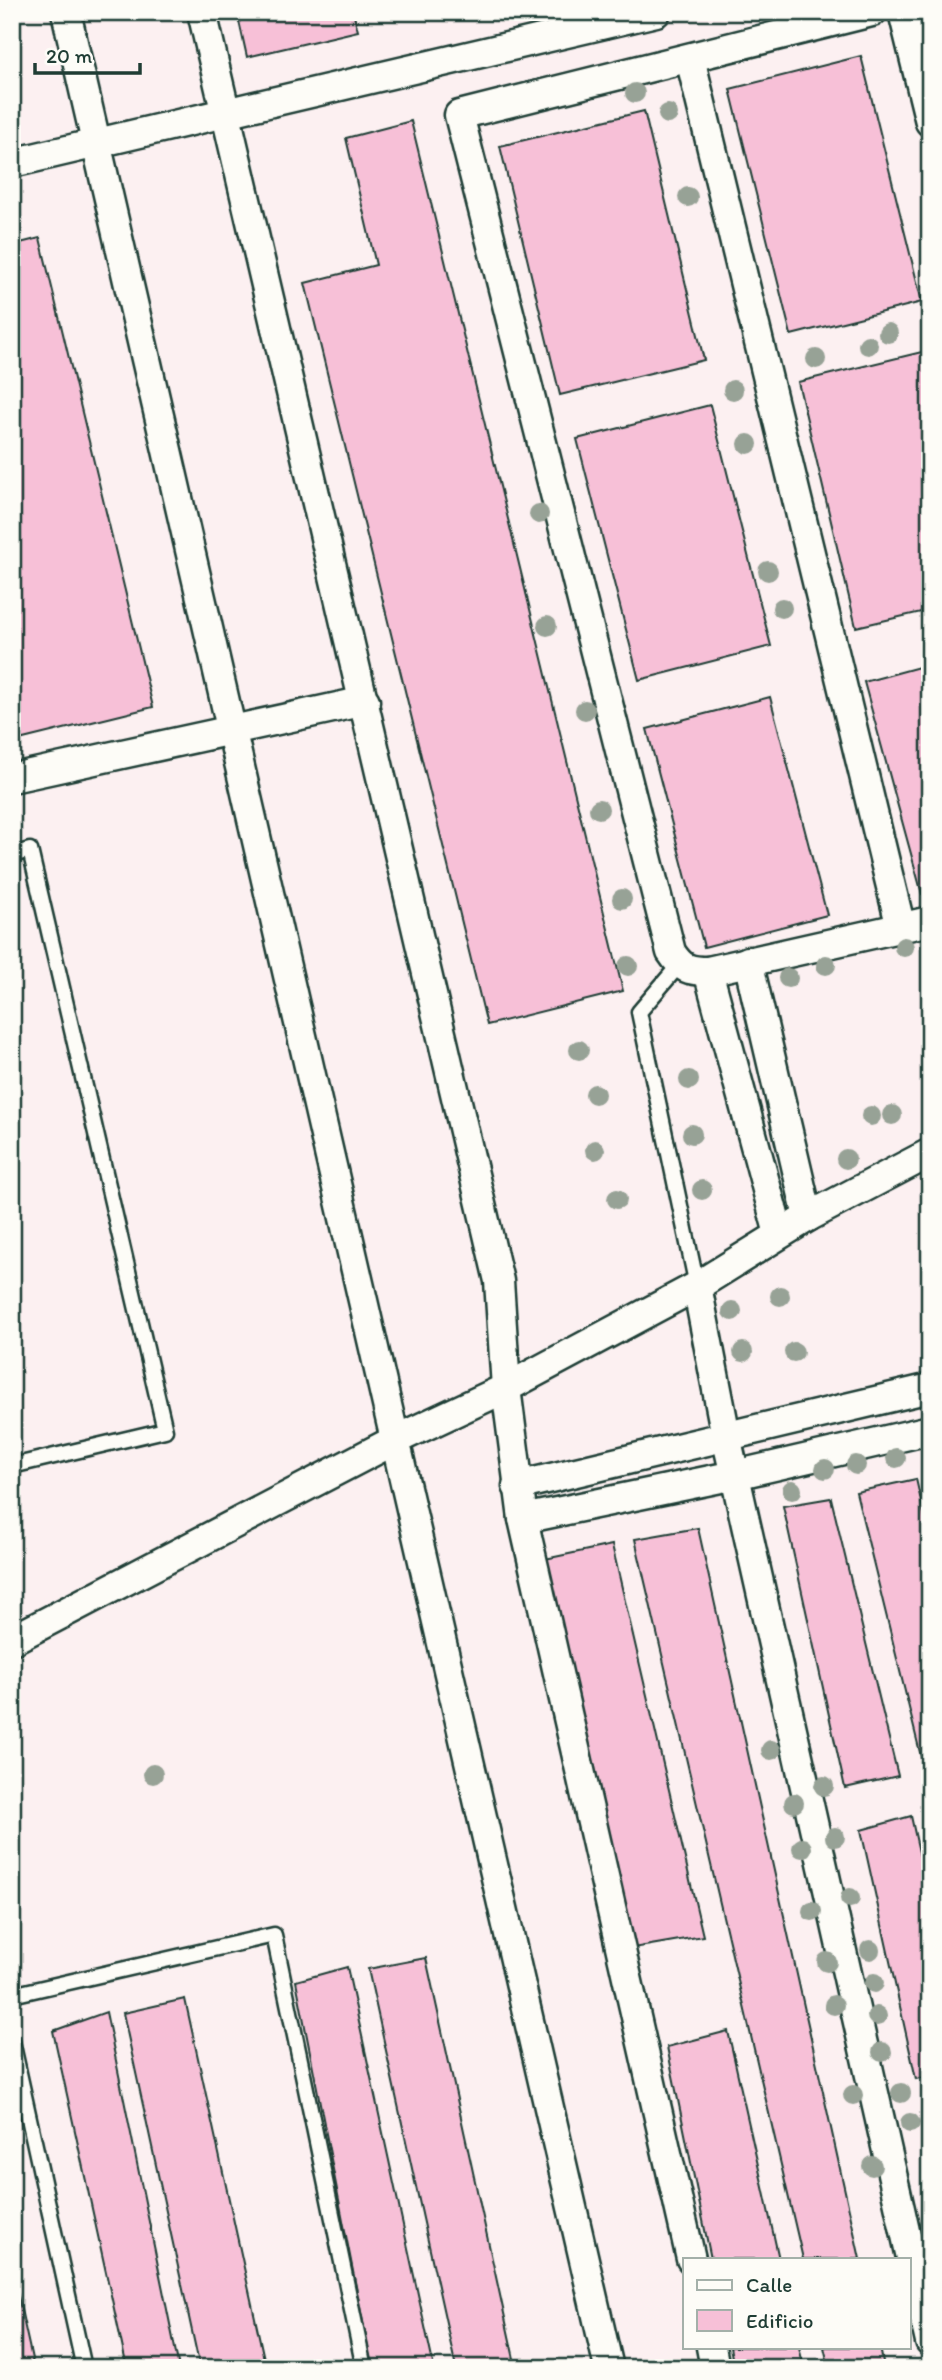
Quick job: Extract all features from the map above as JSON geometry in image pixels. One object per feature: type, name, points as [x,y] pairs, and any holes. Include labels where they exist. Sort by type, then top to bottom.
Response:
[{"type":"street","points":[[66,12],[609,2368]]},
{"type":"street","points":[[202,12],[499,1281],[506,1388],[523,1519],[691,2258]]},
{"type":"street","points":[[12,163],[656,12]]},
{"type":"street","points":[[872,12],[459,115],[671,953],[680,965],[690,971],[708,971],[930,921]]},
{"type":"street","points":[[903,12],[930,122]]},
{"type":"street","points":[[691,58],[901,928]]},
{"type":"street","points":[[12,778],[365,701]]},
{"type":"street","points":[[748,961],[808,1217]]},
{"type":"street","points":[[708,971],[779,1234]]},
{"type":"street","points":[[12,1640],[397,1439],[506,1388],[697,1286],[808,1217],[930,1153]]},
{"type":"street","points":[[697,1286],[726,1436],[930,2342]]},
{"type":"street","points":[[517,1486],[930,1388]]},
{"type":"street","points":[[523,1519],[735,1475],[930,1430]]},
{"type":"street","points":[[711,2348],[716,2368]]},
{"type":"lane","points":[[12,855],[30,850],[165,1430],[12,1466]]},
{"type":"lane","points":[[680,965],[639,1012],[697,1286]]},
{"type":"lane","points":[[12,1995],[274,1935],[363,2368]]},
{"type":"lane","points":[[12,2040],[84,2368]]},
{"type":"building","points":[[237,12],[353,12],[358,31],[247,57]]},
{"type":"building","points":[[861,56],[922,302],[791,335],[730,89]]},
{"type":"building","points":[[644,111],[704,360],[560,395],[500,146]]},
{"type":"building","points":[[411,121],[623,991],[487,1025],[305,283],[376,265],[346,138]]},
{"type":"building","points":[[40,238],[153,707],[19,740],[12,713],[12,245]]},
{"type":"building","points":[[930,350],[930,610],[856,627],[798,382]]},
{"type":"building","points":[[710,405],[771,646],[639,680],[577,439]]},
{"type":"building","points":[[930,664],[930,892],[922,894],[864,682]]},
{"type":"building","points":[[770,697],[827,915],[704,947],[647,729]]},
{"type":"building","points":[[916,1479],[930,1540],[930,1771],[925,1773],[856,1492]]},
{"type":"building","points":[[831,1498],[898,1776],[845,1788],[783,1506]]},
{"type":"building","points":[[698,1528],[860,2258],[803,2258],[635,1539]]},
{"type":"building","points":[[612,1545],[703,1936],[633,1948],[545,1559]]},
{"type":"building","points":[[911,1816],[930,1902],[930,2076],[916,2079],[861,1830]]},
{"type":"building","points":[[426,1958],[516,2368],[456,2368],[368,1969]]},
{"type":"building","points":[[347,1967],[434,2368],[372,2368],[296,1981]]},
{"type":"building","points":[[185,1999],[266,2368],[200,2368],[123,2013]]},
{"type":"building","points":[[106,2012],[179,2368],[127,2368],[53,2031]]},
{"type":"building","points":[[728,2031],[779,2258],[711,2258],[667,2047]]},
{"type":"building","points":[[12,2269],[34,2368],[12,2368]]},
{"type":"building","points":[[730,2348],[799,2348],[804,2368],[734,2368]]},
{"type":"building","points":[[824,2348],[880,2348],[884,2368],[829,2368]]}]
